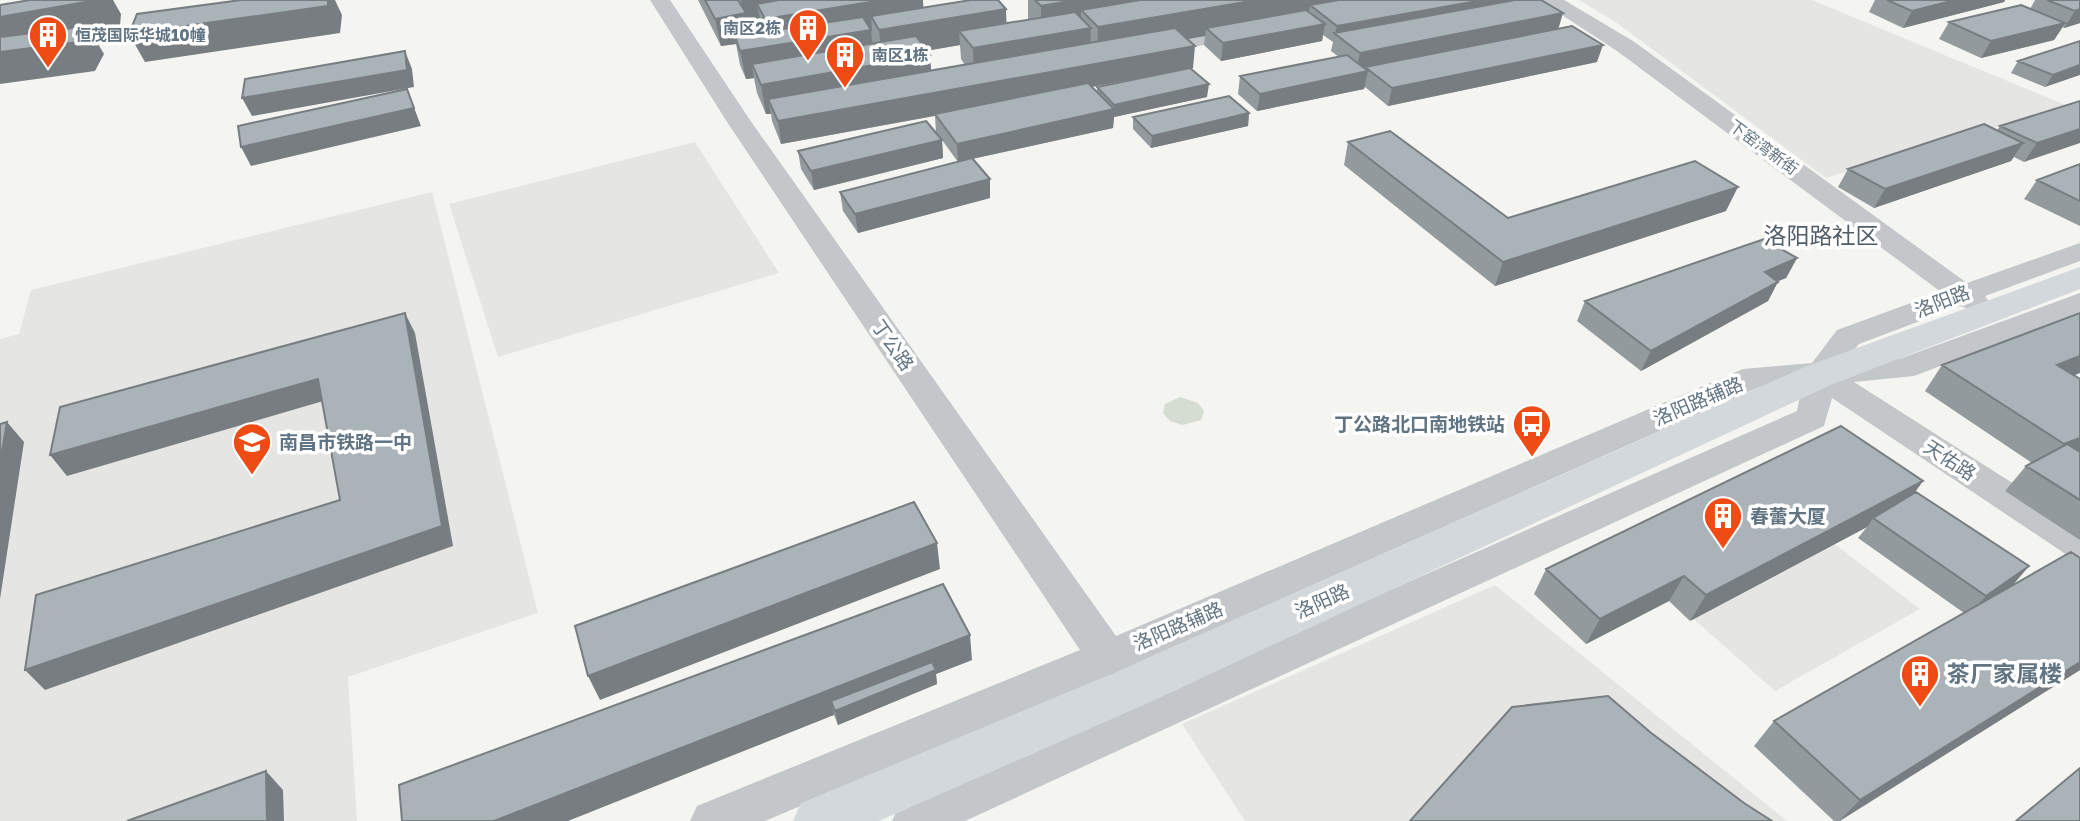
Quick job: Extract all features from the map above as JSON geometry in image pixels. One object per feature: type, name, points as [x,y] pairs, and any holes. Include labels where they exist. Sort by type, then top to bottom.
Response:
[{"type":"main road","name":"洛阳路","points":[[1820,375],[1861,344],[1968,298],[2080,262]]},
{"type":"main road","name":"洛阳路","points":[[820,821],[1119,673],[1820,375],[2080,277]]},
{"type":"street","name":"丁公路","points":[[660,0],[755,122],[1119,673]]},
{"type":"street","name":"下窑湾新街","points":[[1549,0],[1625,46],[1968,298]]},
{"type":"street","points":[[1122,53],[1268,26]]},
{"type":"street","name":"洛阳路","points":[[1968,298],[2080,251]]},
{"type":"street","name":"洛阳路","points":[[1820,375],[1903,369],[2080,302]]},
{"type":"street","points":[[915,821],[1812,418],[1820,375]]},
{"type":"street","name":"天佑路","points":[[1820,375],[2080,545]]},
{"type":"street","points":[[713,821],[1119,673]]},
{"type":"shaded area","points":[[1579,0],[1812,0],[2068,106],[1826,178],[1617,23]]},
{"type":"shaded area","points":[[695,142],[779,273],[498,357],[449,204]]},
{"type":"shaded area","name":"南昌市铁路一中","points":[[432,192],[538,613],[348,677],[357,821],[0,821],[0,339],[19,334],[31,290]]},
{"type":"shaded area","points":[[1180,397],[1198,403],[1204,411],[1201,420],[1183,425],[1170,421],[1163,413],[1165,404]]},
{"type":"shaded area","points":[[1786,507],[1920,609],[1775,691],[1645,576]]},
{"type":"shaded area","points":[[1495,585],[1787,821],[1245,821],[1182,724]]},
{"type":"building","points":[[30,0],[97,0],[0,17],[0,5]]},
{"type":"building","points":[[241,0],[328,0],[328,6],[129,34],[137,14]]},
{"type":"building","points":[[705,0],[738,0],[746,13],[715,19]]},
{"type":"building","points":[[779,0],[883,0],[765,19],[757,4]]},
{"type":"building","points":[[971,0],[998,0],[1006,9],[879,30],[871,16]]},
{"type":"building","points":[[1035,0],[1075,0],[1041,6]]},
{"type":"building","points":[[1140,0],[1257,0],[1098,27],[1081,10]]},
{"type":"building","points":[[1339,0],[1483,0],[1337,26],[1310,5]]},
{"type":"building","points":[[1515,0],[1541,0],[1563,13],[1360,53],[1334,33]]},
{"type":"building","points":[[1887,0],[1955,0],[1912,11]]},
{"type":"building","points":[[2047,0],[2080,0],[2080,9],[2075,11]]},
{"type":"building","points":[[2021,5],[2065,23],[1991,41],[1949,22]]},
{"type":"building","points":[[1306,10],[1325,24],[1223,43],[1206,28]]},
{"type":"building","points":[[1075,12],[1091,28],[973,48],[959,31]]},
{"type":"building","points":[[863,17],[871,30],[740,51],[735,36]]},
{"type":"building","points":[[88,26],[78,42],[0,52],[0,37]]},
{"type":"building","points":[[1572,26],[1603,45],[1392,88],[1365,67]]},
{"type":"building","points":[[1175,28],[1195,46],[778,121],[768,99]]},
{"type":"building","points":[[916,36],[930,55],[761,85],[752,64]]},
{"type":"building","points":[[2080,41],[2080,65],[2053,75],[2018,61]]},
{"type":"building","points":[[405,51],[407,70],[242,98],[245,79]]},
{"type":"building","points":[[1347,55],[1368,71],[1260,94],[1240,76]]},
{"type":"building","points":[[1190,68],[1209,84],[1114,105],[1097,87]]},
{"type":"building","points":[[1088,83],[1114,109],[957,144],[935,114]]},
{"type":"building","points":[[407,89],[414,108],[241,147],[238,126]]},
{"type":"building","points":[[1229,96],[1249,113],[1152,136],[1133,117]]},
{"type":"building","points":[[2080,101],[2080,129],[2037,143],[2000,126]]},
{"type":"building","points":[[926,121],[942,140],[811,171],[798,151]]},
{"type":"building","points":[[1984,124],[2023,143],[1885,189],[1848,169]]},
{"type":"building","points":[[1390,131],[1508,218],[1695,161],[1738,187],[1503,262],[1348,142]]},
{"type":"building","points":[[972,158],[990,179],[855,214],[840,192]]},
{"type":"building","points":[[2080,164],[2080,201],[2037,180]]},
{"type":"building","points":[[1764,239],[1797,258],[1765,272],[1778,282],[1651,351],[1585,301]]},
{"type":"building","points":[[405,313],[442,526],[25,670],[36,595],[340,500],[318,379],[50,455],[60,407]]},
{"type":"building","points":[[2080,313],[2080,356],[2057,365],[2080,379],[2080,438],[2064,444],[1942,365]]},
{"type":"building","points":[[7,422],[0,463],[0,424]]},
{"type":"building","name":"春蕾大厦","points":[[1841,426],[1923,481],[1706,595],[1684,576],[1600,619],[1546,569]]},
{"type":"building","points":[[2067,444],[2080,452],[2080,500],[2026,466]]},
{"type":"building","points":[[1916,492],[2029,566],[1986,596],[1873,518]]},
{"type":"building","points":[[914,502],[937,543],[588,676],[575,626]]},
{"type":"building","name":"茶厂家属楼","points":[[2071,552],[2080,558],[2080,662],[1860,800],[1774,721]]},
{"type":"building","points":[[943,584],[970,635],[494,821],[402,821],[399,785]]},
{"type":"building","points":[[932,662],[936,670],[835,711],[831,701]]},
{"type":"building","points":[[1608,696],[1650,732],[1772,821],[1410,821],[1512,707]]},
{"type":"building","points":[[2080,768],[2080,821],[2016,821]]},
{"type":"building","points":[[266,771],[267,821],[127,821]]},
{"type":"place","name":"南区2栋","points":[[808,62]]},
{"type":"place","name":"恒茂国际华城10幢","points":[[48,69]]},
{"type":"place","name":"南区1栋","points":[[845,89]]},
{"type":"place","name":"丁公路北口南地铁站","points":[[1532,458]]},
{"type":"place","name":"南昌市铁路一中","points":[[252,476]]},
{"type":"place","name":"春蕾大厦","points":[[1723,550]]},
{"type":"place","name":"茶厂家属楼","points":[[1920,708]]},
{"type":"district","name":"洛阳路社区","points":[[1821,236]]}]
